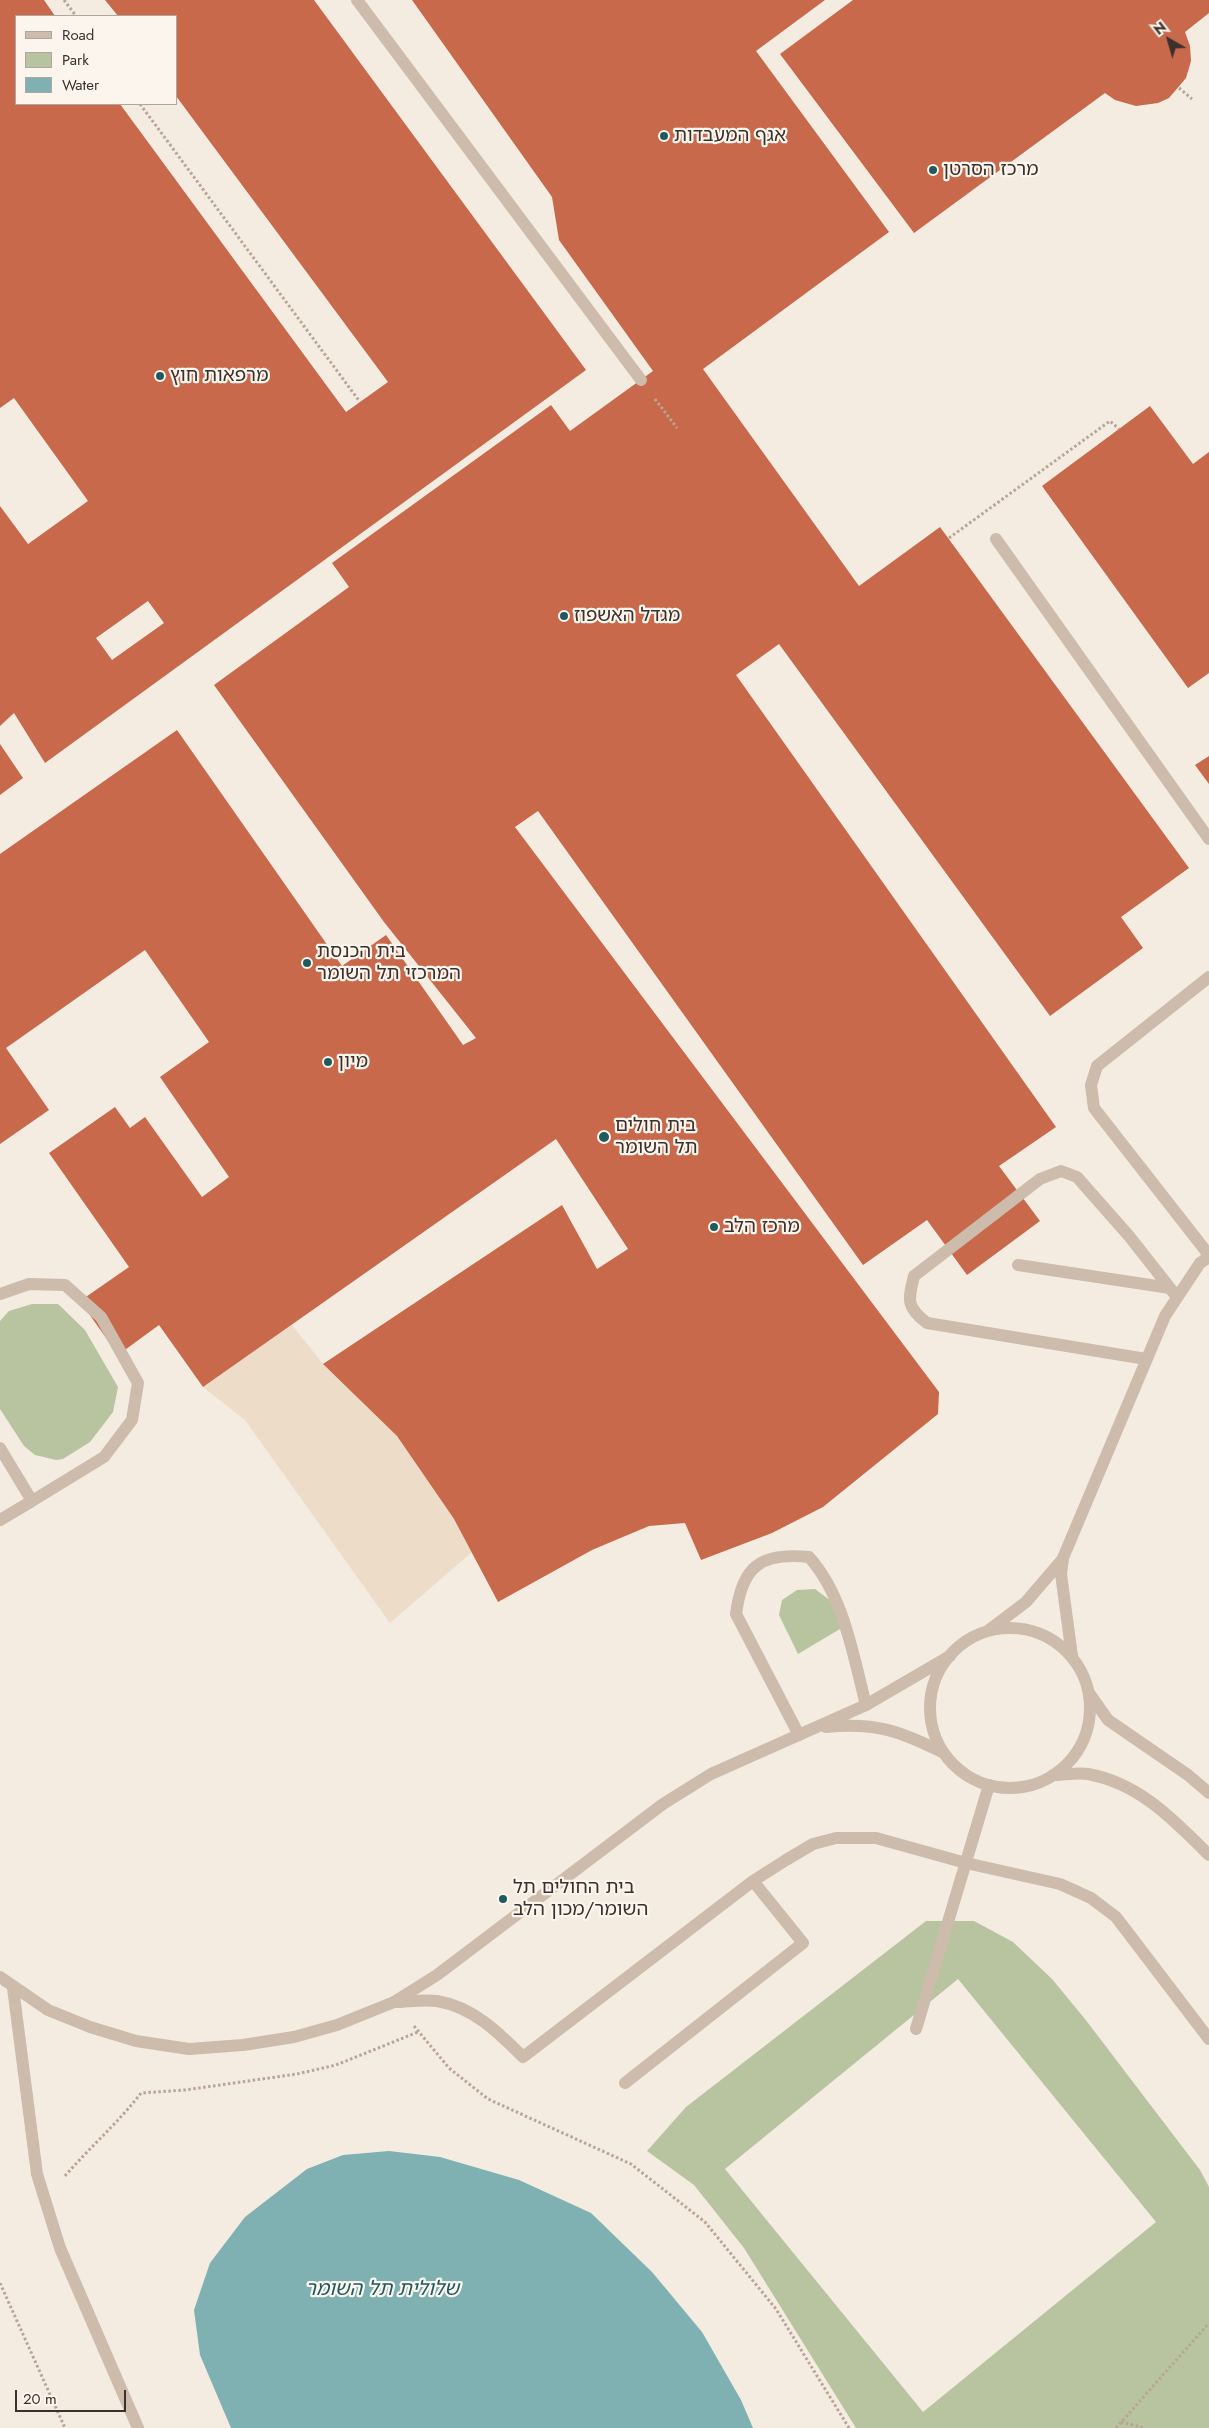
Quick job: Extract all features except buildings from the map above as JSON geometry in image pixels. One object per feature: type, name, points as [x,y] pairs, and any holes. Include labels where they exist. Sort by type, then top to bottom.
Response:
[{"type":"street","points":[[357,0],[641,380]]},
{"type":"street","points":[[996,539],[1209,839]]},
{"type":"street","points":[[1072,1656],[1061,1574],[1063,1558],[1165,1316],[1173,1292],[1209,1256],[1094,1108],[1091,1085],[1097,1066],[1209,977]]},
{"type":"street","points":[[1146,1359],[927,1323],[913,1312],[909,1298],[914,1276],[1040,1179],[1061,1171],[1077,1177],[1129,1236],[1173,1292]]},
{"type":"street","points":[[1018,1265],[1173,1292]]},
{"type":"street","points":[[0,1294],[29,1284],[65,1285],[101,1317],[138,1383],[132,1420],[104,1457],[0,1520]]},
{"type":"street","points":[[0,1448],[32,1501]]},
{"type":"street","points":[[799,1735],[736,1614],[738,1591],[747,1573],[761,1563],[786,1554],[809,1557],[820,1570],[831,1589],[866,1704]]},
{"type":"street","points":[[0,1977],[13,1988],[48,2010],[90,2027],[136,2041],[188,2049],[243,2045],[294,2037],[337,2025],[394,2002],[437,1975],[663,1804],[711,1774],[866,1704],[950,1656],[968,1640],[989,1630],[1026,1602],[1063,1558]]},
{"type":"street","points":[[950,1656],[936,1678],[930,1704],[933,1730],[944,1753],[964,1773],[989,1785],[1011,1788],[1033,1784],[1053,1775],[1071,1760],[1084,1740],[1090,1717],[1089,1693],[1083,1673],[1072,1656],[1055,1641],[1034,1631],[1012,1628],[989,1630]]},
{"type":"street","points":[[1089,1693],[1114,1724],[1188,1775],[1209,1793]]},
{"type":"street","points":[[816,1728],[850,1724],[898,1731],[944,1753]]},
{"type":"street","points":[[1053,1775],[1086,1774],[1112,1781],[1137,1792],[1157,1806],[1209,1855]]},
{"type":"street","points":[[916,2029],[989,1785]]},
{"type":"street","points":[[394,2002],[436,2001],[459,2008],[481,2018],[523,2057],[753,1881],[813,1844],[836,1838],[876,1838],[966,1863],[1060,1884],[1091,1898],[1116,1917],[1209,2039]]},
{"type":"street","points":[[624,2083],[802,1943],[753,1881]]},
{"type":"street","points":[[13,1988],[38,2174],[45,2199],[60,2248],[138,2428]]},
{"type":"path","points":[[64,0],[75,15]]},
{"type":"path","points":[[1179,88],[1192,99]]},
{"type":"path","points":[[141,105],[360,402]]},
{"type":"path","points":[[641,380],[677,428]]},
{"type":"path","points":[[949,538],[1110,421],[1119,429]]},
{"type":"path","points":[[394,2002],[450,2068],[488,2099],[631,2164],[705,2222],[776,2309],[849,2428]]},
{"type":"path","points":[[45,2199],[90,2146],[120,2120],[141,2093],[185,2090],[297,2074],[336,2065],[419,2032]]},
{"type":"path","points":[[0,2283],[66,2428]]},
{"type":"path","points":[[1116,2428],[1209,2322]]},
{"type":"path","points":[[1121,2422],[1145,2428]]},
{"type":"green space","points":[[32,1304],[58,1304],[85,1330],[118,1387],[113,1412],[90,1442],[63,1459],[56,1460],[35,1455],[24,1446],[0,1409],[0,1321],[9,1311]]},
{"type":"green space","points":[[815,1589],[831,1601],[845,1626],[798,1654],[779,1615],[782,1600],[797,1590]]},
{"type":"green space","points":[[926,1921],[974,1921],[1013,1942],[1052,1979],[1085,2019],[1200,2170],[1209,2187],[1209,2428],[856,2428],[744,2248],[694,2185],[647,2151],[686,2107]],"holes":[[[958,1979],[1156,2222],[923,2412],[725,2169]]]},
{"type":"shaded area","points":[[292,1325],[323,1364],[397,1436],[454,1519],[472,1552],[390,1623],[245,1420],[203,1387]]},
{"type":"water","name":"שלולית תל השומר","points":[[389,2151],[440,2157],[519,2180],[591,2213],[652,2272],[702,2332],[741,2400],[753,2428],[231,2428],[200,2355],[194,2310],[210,2263],[245,2217],[307,2169],[343,2155]]},
{"type":"place","name":"אגף המעבדות","points":[[664,136]]},
{"type":"place","name":"מרכז הסרטן","points":[[933,170]]},
{"type":"place","name":"מרפאות חוץ","points":[[160,376]]},
{"type":"place","name":"מגדל האשפוז","points":[[564,616]]},
{"type":"place","name":"בית הכנסת המרכזי תל השומר","points":[[307,963]]},
{"type":"place","name":"מיון","points":[[328,1062]]},
{"type":"place","name":"בית חולים תל השומר","points":[[604,1137]]},
{"type":"place","name":"מרכז הלב","points":[[714,1227]]},
{"type":"place","name":"בית החולים תל השומר/מכון הלב","points":[[503,1899]]}]
